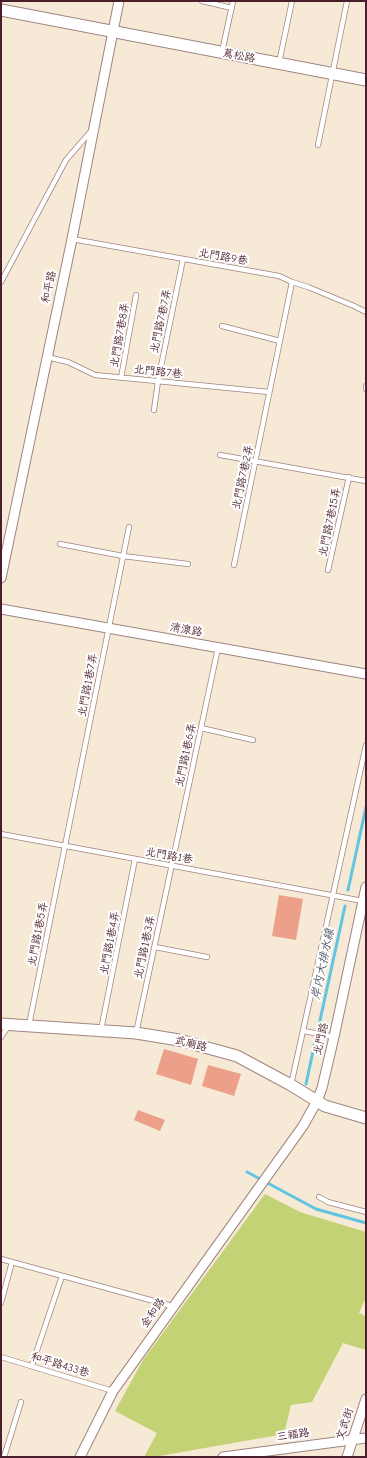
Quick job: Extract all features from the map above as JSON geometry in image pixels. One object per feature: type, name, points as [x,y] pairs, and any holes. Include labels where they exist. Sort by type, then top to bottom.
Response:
[{"type":"street","name":"和平路","points":[[1,578],[72,239],[118,1]]},
{"type":"street","name":"蔦松路","points":[[1,10],[112,30],[366,80]]},
{"type":"street","name":"清湶路","points":[[1,609],[366,674]]},
{"type":"street","name":"北門路","points":[[317,1101],[322,1088],[334,1037],[363,907],[366,887]]},
{"type":"street","name":"武廟路","points":[[5,1024],[136,1033],[179,1040],[237,1056],[317,1101],[334,1109],[366,1118]]},
{"type":"street","name":"金和路","points":[[80,1457],[113,1391],[172,1306],[303,1126],[317,1101]]},
{"type":"street","name":"文武街","points":[[347,1457],[366,1399]]},
{"type":"street","name":"三福路","points":[[223,1457],[366,1438]]},
{"type":"lane","points":[[202,1],[232,8]]},
{"type":"lane","points":[[222,52],[233,1]]},
{"type":"lane","points":[[279,63],[292,1]]},
{"type":"lane","points":[[318,145],[347,1]]},
{"type":"lane","points":[[1,282],[66,160],[93,129]]},
{"type":"lane","name":"北門路9巷","points":[[72,239],[279,276],[366,312]]},
{"type":"lane","name":"北門路7巷7弄","points":[[154,410],[158,381],[183,259]]},
{"type":"lane","name":"北門路7巷2弄","points":[[234,565],[292,282]]},
{"type":"lane","name":"北門路7巷8弄","points":[[121,378],[136,295]]},
{"type":"lane","points":[[222,326],[280,341]]},
{"type":"lane","name":"北門路7巷","points":[[47,357],[68,362],[95,375],[270,392]]},
{"type":"lane","points":[[220,455],[366,481]]},
{"type":"lane","name":"北門路7巷15弄","points":[[328,570],[349,477]]},
{"type":"lane","name":"北門路1巷7弄","points":[[65,846],[129,527]]},
{"type":"lane","points":[[60,544],[123,556],[188,564]]},
{"type":"lane","name":"北門路1巷6弄","points":[[172,865],[218,648]]},
{"type":"lane","points":[[201,728],[253,740]]},
{"type":"lane","points":[[291,1085],[366,745]]},
{"type":"lane","name":"北門路1巷","points":[[1,834],[334,895],[363,907]]},
{"type":"lane","name":"北門路1巷5弄","points":[[29,1025],[65,846]]},
{"type":"lane","name":"北門路1巷4弄","points":[[101,1030],[135,859]]},
{"type":"lane","name":"北門路1巷3弄","points":[[136,1033],[172,865]]},
{"type":"lane","points":[[154,947],[206,957]]},
{"type":"lane","points":[[1,1037],[5,1024]]},
{"type":"lane","points":[[304,1031],[334,1037]]},
{"type":"lane","points":[[319,1197],[328,1202],[366,1212]]},
{"type":"lane","points":[[1,1259],[172,1306]]},
{"type":"lane","points":[[1,1303],[12,1262]]},
{"type":"lane","points":[[32,1366],[62,1276]]},
{"type":"lane","name":"和平路433巷","points":[[1,1357],[113,1391]]},
{"type":"lane","points":[[4,1457],[21,1402]]},
{"type":"green space","points":[[265,1194],[300,1212],[366,1232],[366,1298],[359,1313],[366,1316],[366,1350],[343,1343],[312,1402],[291,1405],[284,1434],[154,1457],[144,1457],[157,1433],[115,1411],[143,1360]]},
{"type":"building","points":[[279,895],[303,899],[296,940],[272,936]]},
{"type":"building","points":[[164,1049],[198,1059],[191,1085],[156,1074]]},
{"type":"building","points":[[208,1065],[241,1074],[234,1096],[202,1086]]},
{"type":"building","points":[[138,1110],[165,1120],[160,1131],[134,1120]]},
{"type":"waterway","name":"岸內大排水線","points":[[348,890],[366,807]]},
{"type":"waterway","name":"岸內大排水線","points":[[319,1025],[345,906]]},
{"type":"waterway","name":"岸內大排水線","points":[[306,1084],[315,1042]]},
{"type":"waterway","name":"岸內大排水線","points":[[247,1172],[316,1209],[366,1223]]}]
